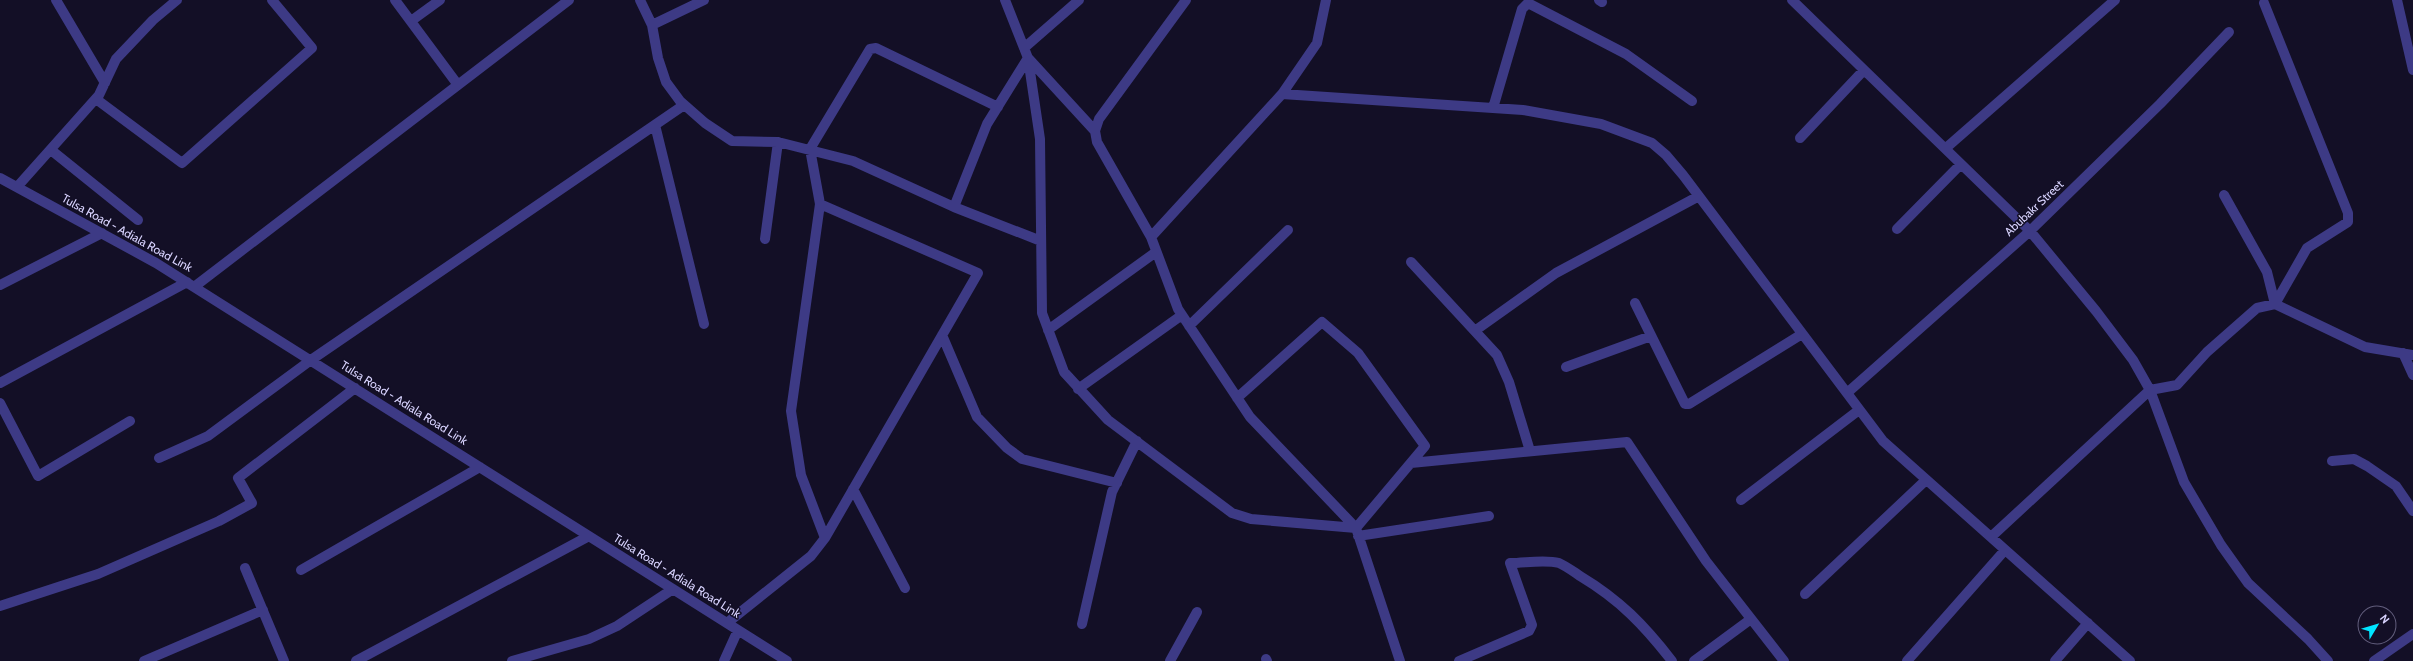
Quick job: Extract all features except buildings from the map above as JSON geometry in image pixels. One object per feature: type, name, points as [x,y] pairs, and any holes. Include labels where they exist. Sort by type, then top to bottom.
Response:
[{"type":"street","points":[[56,0],[105,84]]},
{"type":"street","points":[[17,187],[96,99],[105,84],[116,59],[153,20],[177,0]]},
{"type":"street","points":[[96,99],[182,163],[312,48],[272,0]]},
{"type":"street","points":[[395,0],[458,85]]},
{"type":"street","points":[[411,21],[440,0]]},
{"type":"street","points":[[0,383],[191,284],[458,85],[569,0]]},
{"type":"street","points":[[640,0],[652,25],[658,58],[666,82],[684,105],[705,124],[732,141],[778,142],[810,148],[853,161],[954,207],[1041,241]]},
{"type":"street","points":[[652,25],[704,0]]},
{"type":"street","points":[[1005,0],[1028,58],[1040,139],[1042,313],[1064,372],[1078,389],[1108,420],[1232,513],[1251,519],[1357,532],[1489,516]]},
{"type":"street","points":[[1024,48],[1079,0]]},
{"type":"street","points":[[1186,0],[1099,118],[1095,131],[1097,142],[1151,237],[1178,309],[1189,326],[1250,417],[1357,532],[1400,661]]},
{"type":"street","points":[[1151,237],[1282,94],[1317,43],[1326,0]]},
{"type":"street","points":[[1792,0],[2030,231],[2096,311],[2133,360],[2150,390],[2184,482],[2221,545],[2248,583],[2308,639],[2328,661]]},
{"type":"street","points":[[1946,148],[2115,0]]},
{"type":"street","points":[[2397,0],[2413,70]]},
{"type":"street","points":[[1493,108],[1522,9],[1528,3],[1626,54],[1692,101]]},
{"type":"street","points":[[2264,3],[2348,213],[2348,222],[2307,248],[2275,304]]},
{"type":"street","name":"Abubakr Street","points":[[1847,393],[2030,231],[2160,104],[2229,32]]},
{"type":"street","points":[[825,538],[801,475],[791,411],[820,204],[810,148],[870,49],[876,48],[998,107]]},
{"type":"street","points":[[1028,58],[1095,131]]},
{"type":"street","points":[[954,207],[987,124],[1028,58]]},
{"type":"street","points":[[1800,138],[1864,70]]},
{"type":"street","points":[[1282,94],[1523,110],[1601,124],[1652,143],[1666,155],[1699,196],[1883,441],[2130,661]]},
{"type":"street","points":[[159,458],[208,436],[311,360],[684,105]]},
{"type":"street","points":[[655,125],[704,324]]},
{"type":"street","points":[[765,239],[778,142]]},
{"type":"street","points":[[50,150],[138,220]]},
{"type":"street","points":[[1897,229],[1961,164]]},
{"type":"street","name":"Tulsa Road - Adiala Road Link","points":[[0,178],[191,284],[787,661]]},
{"type":"street","points":[[2224,195],[2267,272],[2275,304]]},
{"type":"street","points":[[1476,330],[1556,273],[1699,196]]},
{"type":"street","points":[[727,623],[811,556],[825,538],[978,273],[820,204]]},
{"type":"street","points":[[1189,326],[1288,230]]},
{"type":"street","points":[[0,285],[102,234]]},
{"type":"street","points":[[1048,330],[1156,252]]},
{"type":"street","points":[[1411,262],[1497,354],[1510,382],[1530,451]]},
{"type":"street","points":[[1635,303],[1682,401],[1688,404],[1802,334]]},
{"type":"street","points":[[1991,537],[2150,390],[2177,385],[2206,352],[2257,308],[2275,304],[2366,348],[2408,354],[2413,375]]},
{"type":"street","points":[[1078,389],[1182,315]]},
{"type":"street","points":[[1237,398],[1322,322],[1358,353],[1424,446],[1357,532]]},
{"type":"street","points":[[942,335],[977,418],[1007,448],[1022,459],[1117,483]]},
{"type":"street","points":[[1566,367],[1651,336]]},
{"type":"street","points":[[0,606],[98,574],[218,521],[252,503],[238,478],[355,388]]},
{"type":"street","points":[[1,409],[38,476],[130,421]]},
{"type":"street","points":[[1741,500],[1859,410]]},
{"type":"street","points":[[1082,624],[1112,492],[1137,441]]},
{"type":"street","points":[[1411,462],[1627,442],[1706,561],[1784,661]]},
{"type":"street","points":[[2332,461],[2354,459],[2367,466],[2396,486],[2413,511]]},
{"type":"street","points":[[301,570],[480,467]]},
{"type":"street","points":[[1805,594],[1926,480]]},
{"type":"street","points":[[854,489],[905,588]]},
{"type":"street","points":[[356,661],[589,536]]},
{"type":"street","points":[[1907,661],[2005,550]]},
{"type":"street","points":[[1459,661],[1529,631],[1532,625],[1510,563],[1546,562],[1559,563],[1595,585],[1617,602],[1646,627],[1672,661]]},
{"type":"street","points":[[245,568],[284,661]]},
{"type":"street","points":[[512,661],[589,639],[617,626],[673,589]]},
{"type":"street","points":[[144,661],[263,610]]},
{"type":"street","points":[[1170,661],[1197,612]]},
{"type":"street","points":[[1694,661],[1751,619]]},
{"type":"street","points":[[2055,661],[2088,623]]},
{"type":"street","points":[[724,661],[738,630]]},
{"type":"street","points":[[2374,661],[2413,634]]}]
